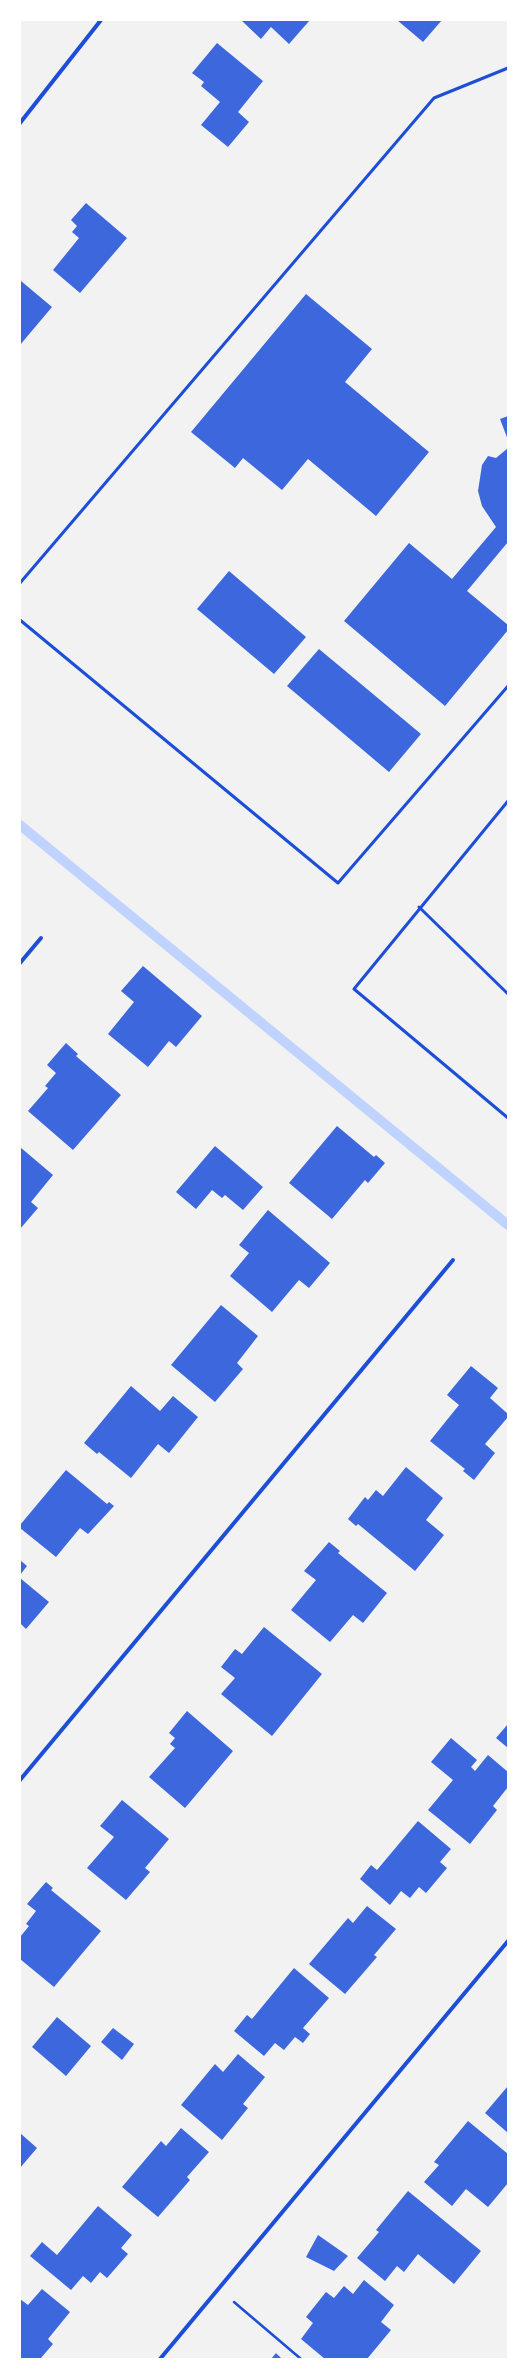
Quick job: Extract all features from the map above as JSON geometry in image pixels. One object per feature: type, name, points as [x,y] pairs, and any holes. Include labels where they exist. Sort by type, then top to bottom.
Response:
[{"type":"street","points":[[20,123],[101,20]]},
{"type":"street","points":[[20,963],[41,938]]},
{"type":"street","points":[[20,1780],[453,1260]]},
{"type":"street","points":[[160,2359],[508,1941]]},
{"type":"lane","points":[[20,582],[434,98],[508,68]]},
{"type":"lane","points":[[20,620],[338,883],[508,686]]},
{"type":"lane","points":[[508,801],[419,907],[354,988],[508,1118]]},
{"type":"lane","points":[[419,907],[508,994]]},
{"type":"path","points":[[218,2289],[301,2359]]},
{"type":"building","points":[[241,20],[310,20],[289,44],[271,27],[261,39]]},
{"type":"building","points":[[397,20],[442,20],[423,42]]},
{"type":"building","points":[[217,43],[263,81],[238,112],[249,122],[228,147],[201,125],[220,102],[201,86],[204,82],[192,73]]},
{"type":"building","points":[[86,203],[127,238],[80,293],[53,270],[79,238],[72,232],[77,226],[71,220]]},
{"type":"building","points":[[21,281],[52,307],[20,345],[20,282]]},
{"type":"building","points":[[306,294],[372,349],[345,382],[429,452],[376,516],[308,459],[282,490],[243,458],[235,468],[191,432]]},
{"type":"building","points":[[508,416],[508,440],[500,419]]},
{"type":"building","points":[[508,448],[508,542],[467,591],[508,625],[508,630],[445,706],[344,621],[409,543],[452,579],[496,527],[482,506],[478,491],[482,465],[488,456],[496,458]]},
{"type":"building","points":[[229,571],[306,637],[274,674],[197,609]]},
{"type":"building","points":[[319,649],[421,734],[389,772],[287,686]]},
{"type":"building","points":[[143,966],[202,1016],[176,1047],[169,1041],[148,1067],[108,1034],[134,1002],[121,991]]},
{"type":"building","points":[[66,1043],[78,1054],[76,1056],[121,1095],[73,1150],[28,1111],[48,1088],[45,1086],[56,1073],[47,1065]]},
{"type":"building","points":[[337,1126],[374,1157],[376,1155],[385,1163],[368,1183],[365,1180],[332,1219],[289,1183]]},
{"type":"building","points":[[215,1146],[263,1187],[243,1210],[225,1195],[222,1198],[212,1190],[196,1209],[176,1192]]},
{"type":"building","points":[[20,1147],[53,1175],[31,1202],[38,1208],[20,1229]]},
{"type":"building","points":[[268,1210],[330,1263],[309,1288],[299,1280],[272,1312],[230,1276],[249,1253],[239,1245]]},
{"type":"building","points":[[221,1305],[258,1336],[237,1363],[243,1369],[215,1402],[171,1365]]},
{"type":"building","points":[[471,1366],[498,1388],[490,1398],[508,1414],[508,1417],[485,1444],[495,1453],[474,1480],[463,1471],[465,1469],[430,1441],[459,1405],[447,1395]]},
{"type":"building","points":[[131,1386],[160,1411],[173,1396],[198,1417],[169,1453],[158,1444],[131,1478],[99,1452],[97,1454],[84,1443]]},
{"type":"building","points":[[406,1467],[443,1498],[426,1520],[444,1535],[415,1571],[358,1524],[356,1526],[348,1519],[365,1497],[368,1500],[376,1490],[383,1496]]},
{"type":"building","points":[[66,1470],[107,1504],[109,1502],[114,1506],[88,1534],[80,1528],[56,1557],[20,1528],[20,1525]]},
{"type":"building","points":[[329,1542],[340,1551],[338,1553],[387,1593],[363,1623],[353,1615],[330,1642],[291,1610],[316,1580],[304,1571]]},
{"type":"building","points":[[20,1560],[27,1566],[20,1575]]},
{"type":"building","points":[[20,1578],[49,1602],[26,1629],[20,1623]]},
{"type":"building","points":[[264,1627],[322,1674],[272,1736],[221,1694],[235,1678],[221,1667],[235,1649],[242,1654]]},
{"type":"building","points":[[187,1711],[233,1751],[185,1808],[149,1777],[175,1748],[170,1744],[175,1738],[169,1733]]},
{"type":"building","points":[[508,1724],[508,1748],[496,1738]]},
{"type":"building","points":[[451,1738],[477,1760],[471,1767],[475,1771],[488,1755],[508,1772],[508,1787],[493,1806],[497,1810],[470,1844],[428,1810],[453,1780],[431,1762]]},
{"type":"building","points":[[122,1800],[169,1839],[145,1868],[150,1872],[126,1900],[87,1868],[114,1837],[100,1826]]},
{"type":"building","points":[[418,1821],[451,1849],[440,1862],[447,1868],[426,1893],[419,1887],[410,1898],[401,1891],[390,1905],[360,1879],[371,1865],[377,1870]]},
{"type":"building","points":[[46,1882],[53,1888],[51,1890],[101,1931],[54,1987],[20,1959],[20,1937],[29,1926],[26,1924],[36,1911],[27,1904]]},
{"type":"building","points":[[367,1906],[396,1929],[374,1955],[377,1957],[345,1994],[309,1964],[348,1918],[353,1923]]},
{"type":"building","points":[[294,1968],[329,1998],[303,2028],[310,2034],[303,2043],[295,2037],[284,2050],[275,2043],[264,2056],[234,2031],[247,2015],[252,2019]]},
{"type":"building","points":[[57,2017],[91,2046],[66,2076],[32,2047]]},
{"type":"building","points":[[113,2028],[134,2044],[122,2060],[101,2042]]},
{"type":"building","points":[[238,2054],[265,2077],[243,2104],[248,2108],[222,2140],[181,2105],[215,2064],[223,2072]]},
{"type":"building","points":[[508,2086],[508,2133],[485,2113]]},
{"type":"building","points":[[468,2121],[508,2154],[508,2183],[488,2207],[466,2189],[452,2206],[424,2182],[439,2165],[434,2162]]},
{"type":"building","points":[[181,2128],[209,2152],[187,2177],[190,2180],[158,2217],[122,2187],[161,2141],[166,2146]]},
{"type":"building","points":[[20,2133],[37,2148],[20,2168]]},
{"type":"building","points":[[408,2191],[481,2251],[454,2284],[418,2254],[404,2272],[397,2266],[385,2281],[357,2258],[379,2232],[376,2230]]},
{"type":"building","points":[[98,2206],[132,2235],[121,2248],[128,2254],[107,2278],[100,2272],[91,2283],[83,2276],[71,2290],[30,2256],[42,2242],[57,2255]]},
{"type":"building","points":[[318,2235],[348,2256],[334,2271],[306,2257]]},
{"type":"building","points":[[364,2280],[394,2305],[381,2322],[391,2330],[367,2359],[325,2359],[301,2339],[313,2323],[306,2317],[326,2292],[334,2298],[344,2286],[353,2294]]},
{"type":"building","points":[[42,2289],[70,2312],[48,2339],[53,2344],[40,2359],[20,2359],[20,2299],[28,2305]]},
{"type":"building","points":[[276,2353],[282,2359],[271,2359]]},
{"type":"waterway","points":[[20,825],[508,1225]]}]
